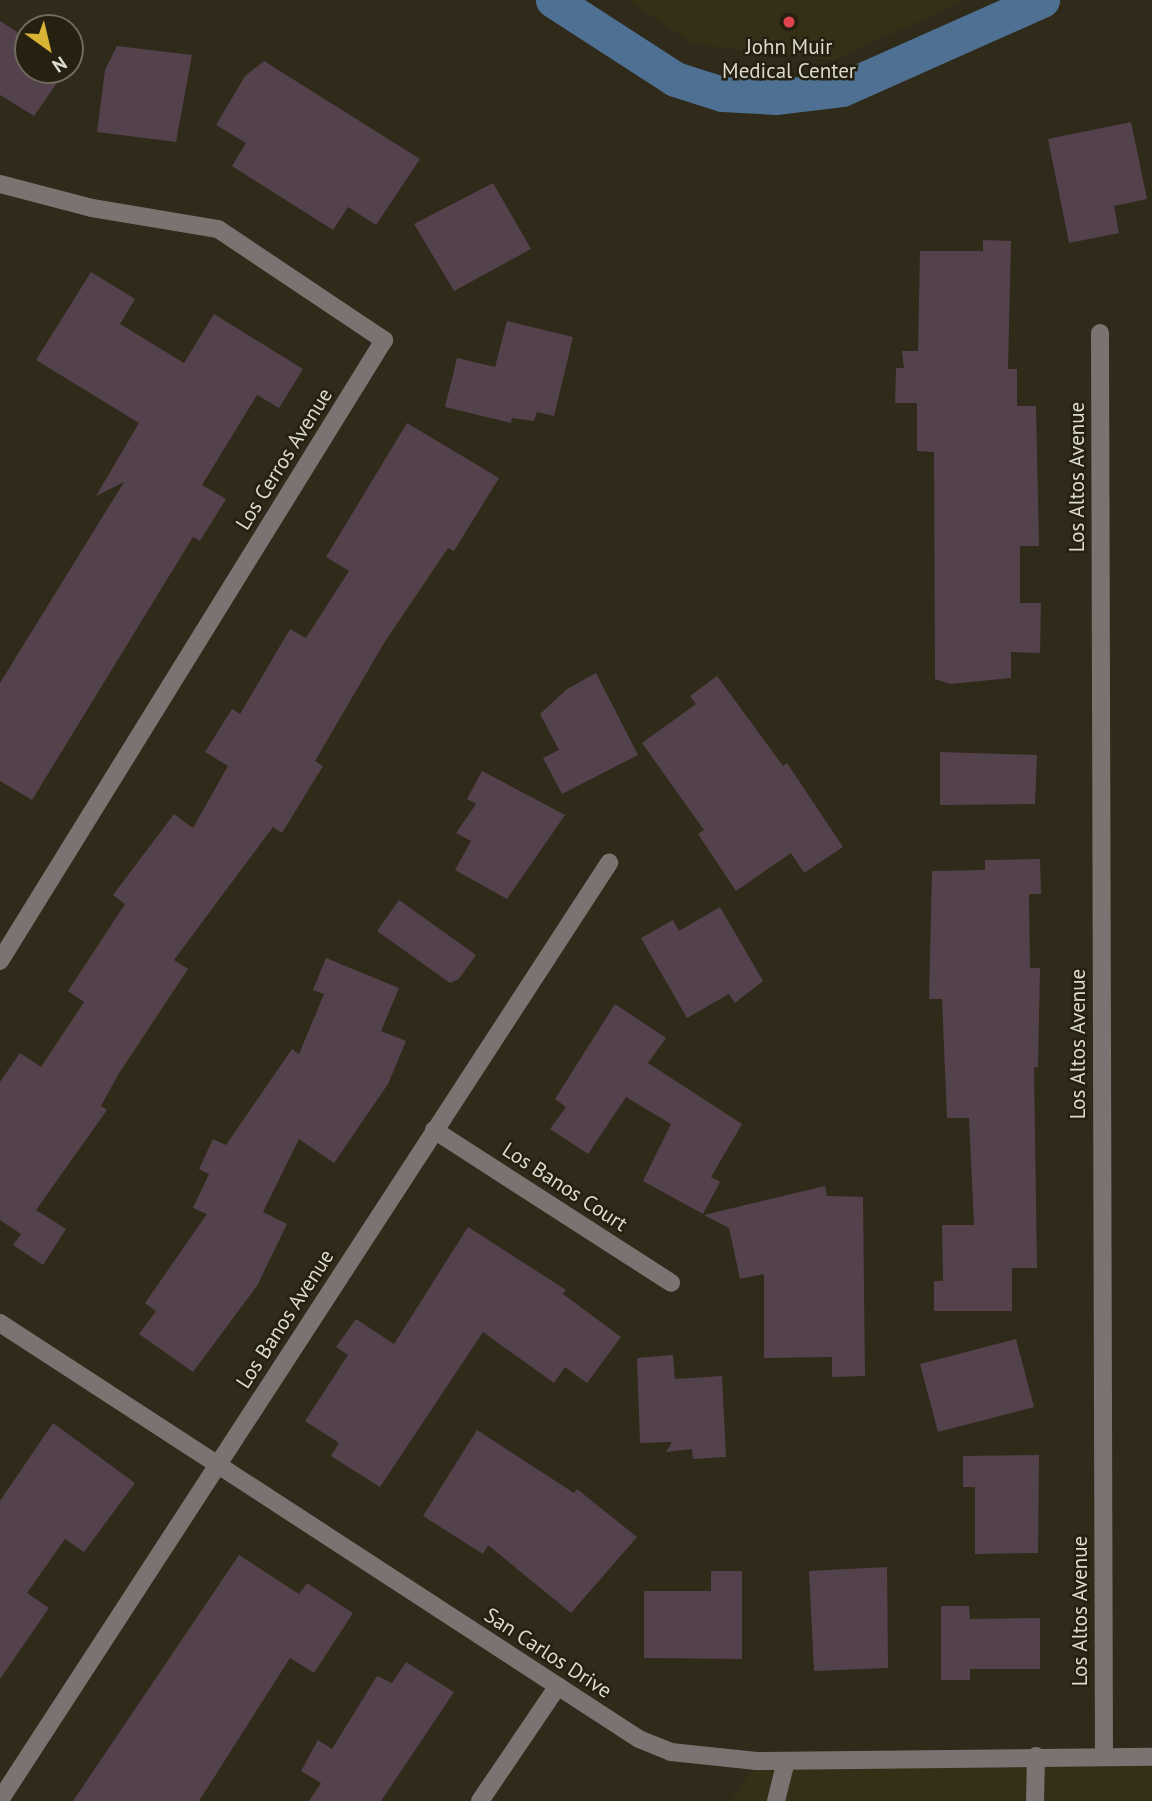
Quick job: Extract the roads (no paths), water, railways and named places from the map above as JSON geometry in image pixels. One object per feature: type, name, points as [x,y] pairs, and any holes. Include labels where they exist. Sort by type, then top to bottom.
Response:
[{"type":"street","name":"Los Cerros Avenue","points":[[0,184],[92,208],[218,229],[384,340],[0,961]]},
{"type":"street","name":"Los Altos Avenue","points":[[1100,333],[1104,1754]]},
{"type":"street","name":"Los Banos Avenue","points":[[0,1800],[609,863]]},
{"type":"street","name":"Los Banos Court","points":[[434,1130],[671,1283]]},
{"type":"street","name":"San Carlos Drive","points":[[0,1323],[639,1739],[671,1752],[786,1761],[1104,1754],[1152,1757]]},
{"type":"street","points":[[480,1801],[558,1686]]},
{"type":"street","points":[[1035,1801],[1036,1756]]},
{"type":"street","points":[[776,1801],[786,1761]]},
{"type":"waterway","points":[[553,0],[675,79],[722,94],[775,97],[842,89],[1042,0]]},
{"type":"place","name":"John Muir Medical Center","points":[[789,22]]}]
